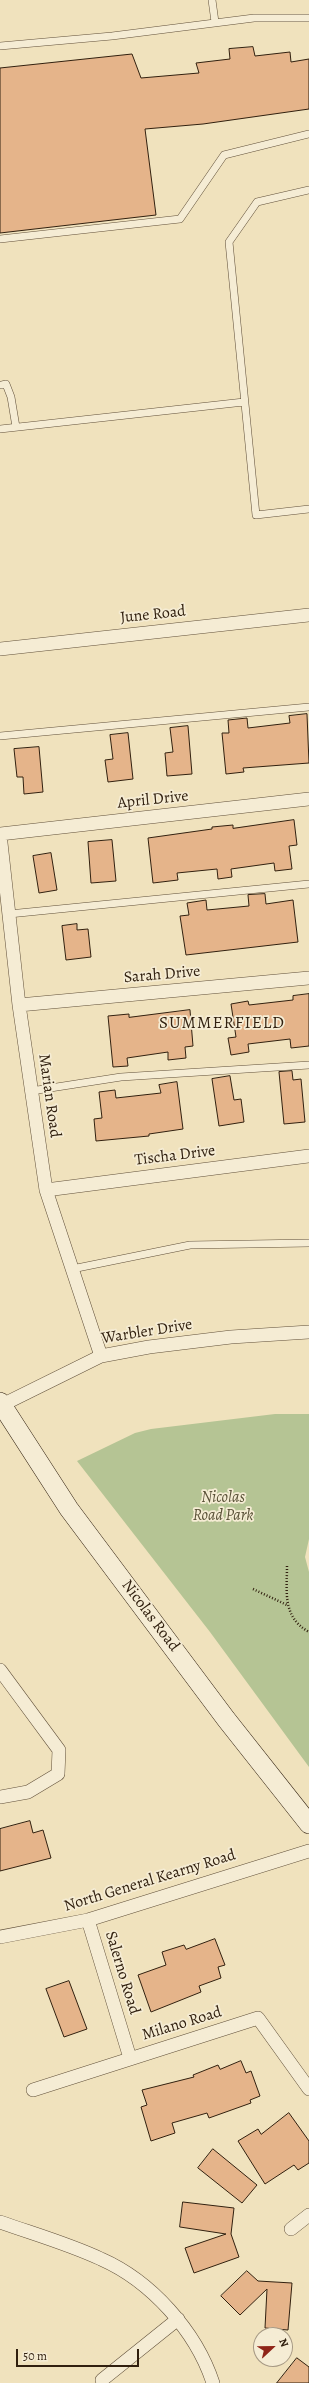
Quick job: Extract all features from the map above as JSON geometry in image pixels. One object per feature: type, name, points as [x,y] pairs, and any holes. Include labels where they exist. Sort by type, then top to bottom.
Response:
[{"type":"main road","name":"Nicolas Road","points":[[0,1404],[69,1509],[226,1719],[309,1824]]},
{"type":"street","name":"June Road","points":[[0,649],[309,615]]},
{"type":"street","name":"April Drive","points":[[0,834],[309,799]]},
{"type":"street","name":"Marian Road","points":[[0,834],[19,1005],[46,1190],[101,1356]]},
{"type":"street","name":"Sarah Drive","points":[[19,1005],[309,978]]},
{"type":"street","name":"Tischa Drive","points":[[46,1190],[309,1156]]},
{"type":"street","name":"Warbler Drive","points":[[0,1404],[101,1356],[149,1347],[231,1337],[309,1332]]},
{"type":"street","points":[[0,1670],[59,1750],[58,1774],[28,1792],[0,1796]]},
{"type":"street","name":"North General Kearny Road","points":[[0,1937],[88,1920],[309,1851]]},
{"type":"street","name":"Salerno Road","points":[[88,1920],[130,2058]]},
{"type":"street","name":"Milano Road","points":[[33,2090],[258,2018],[309,2089]]},
{"type":"street","points":[[291,2229],[309,2216]]},
{"type":"street","points":[[0,2222],[102,2259],[139,2282],[178,2319],[195,2344],[213,2383]]},
{"type":"street","points":[[102,2380],[178,2319]]},
{"type":"lane","points":[[212,0],[215,22]]},
{"type":"lane","points":[[0,46],[112,36],[254,18],[309,18]]},
{"type":"lane","points":[[0,239],[180,219],[224,155],[309,134]]},
{"type":"lane","points":[[309,190],[257,202],[229,242],[256,515],[309,509]]},
{"type":"lane","points":[[2,384],[6,384],[12,397],[16,427]]},
{"type":"lane","points":[[0,429],[244,402]]},
{"type":"lane","points":[[0,736],[309,706]]},
{"type":"lane","points":[[9,914],[309,884]]},
{"type":"lane","points":[[31,1091],[121,1077],[309,1065]]},
{"type":"lane","points":[[72,1269],[190,1245],[309,1242]]},
{"type":"path","points":[[287,1566],[287,1605],[294,1620],[309,1632]]},
{"type":"path","points":[[253,1589],[287,1605]]},
{"type":"green space","name":"Nicolas Road Park","points":[[275,1414],[309,1414],[309,1539],[305,1557],[309,1572],[309,1767],[210,1632],[77,1461],[135,1433],[151,1429]]},
{"type":"building","points":[[253,47],[255,56],[290,52],[291,62],[309,59],[309,109],[203,124],[145,129],[156,215],[0,233],[0,68],[132,54],[141,78],[199,73],[196,63],[230,59],[229,49]]},
{"type":"building","points":[[307,714],[309,763],[243,768],[244,772],[226,774],[222,733],[229,733],[228,720],[247,718],[248,728],[290,723],[289,716]]},
{"type":"building","points":[[188,726],[192,774],[167,776],[165,753],[173,752],[170,728]]},
{"type":"building","points":[[128,733],[133,779],[108,782],[105,760],[113,759],[110,735]]},
{"type":"building","points":[[39,747],[43,792],[24,794],[23,777],[17,777],[14,749]]},
{"type":"building","points":[[294,820],[297,845],[289,846],[292,869],[275,871],[274,863],[231,869],[232,877],[218,879],[217,869],[177,873],[178,880],[153,883],[148,838],[212,829],[212,827],[233,825],[233,828]]},
{"type":"building","points":[[112,840],[116,881],[91,883],[88,842]]},
{"type":"building","points":[[51,853],[57,890],[39,893],[33,856]]},
{"type":"building","points":[[265,894],[266,904],[293,900],[298,942],[186,955],[180,916],[189,915],[187,903],[206,900],[207,910],[249,906],[248,895]]},
{"type":"building","points":[[77,924],[77,930],[88,929],[91,957],[66,960],[62,926]]},
{"type":"building","points":[[309,994],[309,1046],[291,1048],[290,1039],[248,1044],[249,1052],[231,1055],[228,1038],[236,1037],[231,1004],[248,1001],[249,1005],[293,1000],[293,996]]},
{"type":"building","points":[[190,1010],[193,1046],[185,1047],[186,1058],[168,1060],[168,1052],[127,1058],[128,1066],[113,1067],[108,1016],[129,1014],[129,1017]]},
{"type":"building","points":[[292,1071],[293,1080],[301,1079],[305,1122],[284,1124],[279,1072]]},
{"type":"building","points":[[230,1076],[234,1100],[241,1099],[244,1122],[219,1126],[212,1079]]},
{"type":"building","points":[[177,1082],[183,1129],[149,1134],[149,1136],[96,1141],[94,1119],[102,1118],[99,1092],[115,1090],[116,1098],[161,1093],[159,1085]]},
{"type":"building","points":[[30,1821],[33,1833],[43,1830],[51,1858],[0,1871],[0,1829]]},
{"type":"building","points":[[215,1939],[225,1965],[218,1967],[221,1978],[199,1986],[201,1992],[151,2012],[138,1975],[166,1965],[162,1952],[184,1945],[186,1949]]},
{"type":"building","points":[[69,1981],[87,2029],[64,2037],[46,1989]]},
{"type":"building","points":[[241,2061],[246,2073],[251,2071],[260,2096],[250,2100],[251,2103],[209,2118],[207,2113],[172,2123],[175,2133],[151,2141],[141,2107],[147,2105],[142,2090],[194,2077],[193,2075],[218,2065],[220,2069]]},
{"type":"building","points":[[289,2113],[309,2141],[309,2163],[298,2170],[294,2165],[265,2184],[238,2141],[258,2129],[261,2134]]},
{"type":"building","points":[[213,2149],[257,2185],[242,2203],[198,2168]]},
{"type":"building","points":[[183,2202],[234,2208],[231,2234],[239,2257],[194,2273],[185,2248],[226,2234],[180,2227]]},
{"type":"building","points":[[247,2271],[258,2281],[292,2283],[288,2327],[265,2327],[267,2289],[240,2315],[221,2296]]},
{"type":"building","points":[[297,2358],[309,2367],[309,2383],[277,2383],[290,2367],[293,2367],[293,2363]]},
{"type":"district","name":"SUMMERFIELD","points":[[222,1024]]}]
